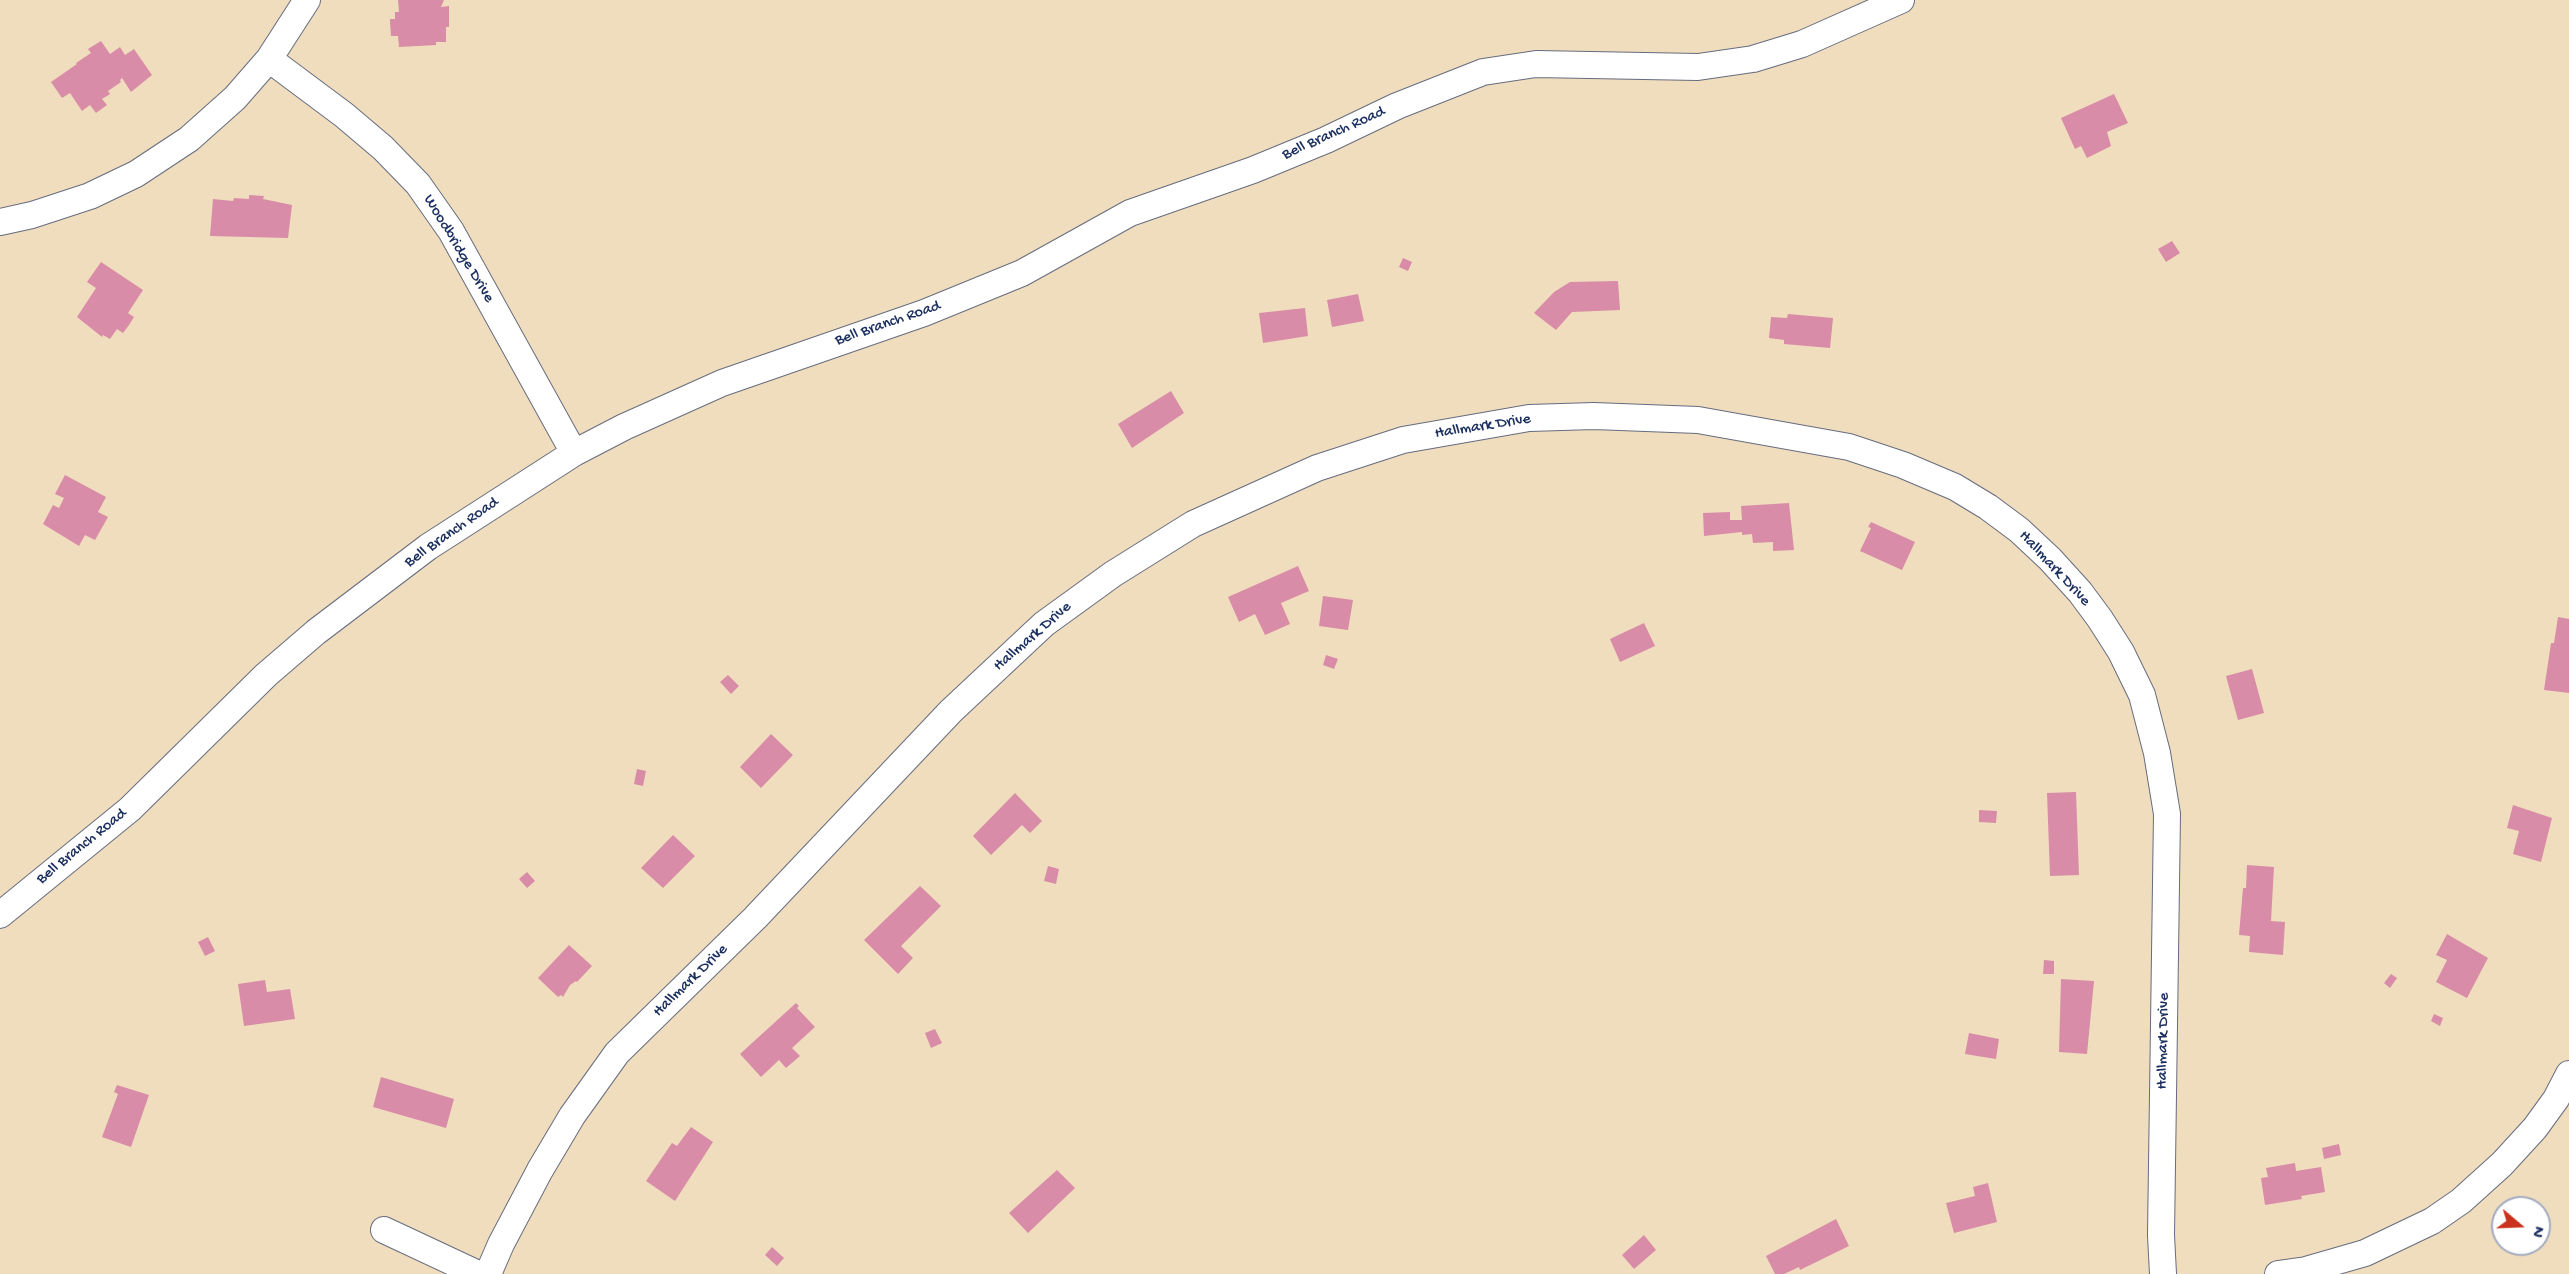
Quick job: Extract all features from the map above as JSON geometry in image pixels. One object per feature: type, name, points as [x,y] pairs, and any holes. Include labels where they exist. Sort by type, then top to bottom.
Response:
[{"type":"street","points":[[0,222],[32,215],[90,196],[136,174],[189,139],[235,98],[270,59],[307,0]]},
{"type":"street","name":"Bell Branch Road","points":[[0,915],[130,809],[266,675],[316,632],[428,547],[574,453],[624,427],[722,383],[924,313],[1022,273],[1130,213],[1253,170],[1326,140],[1397,106],[1483,72],[1536,64],[1698,67],[1753,59],[1802,44],[1901,0]]},
{"type":"street","name":"Woodbridge Drive","points":[[270,59],[344,115],[383,148],[418,184],[451,231],[574,453]]},
{"type":"street","name":"Hallmark Drive","points":[[488,1274],[501,1244],[545,1161],[572,1116],[617,1053],[755,918],[951,711],[1044,624],[1113,574],[1193,524],[1317,468],[1403,440],[1529,418],[1594,416],[1698,420],[1849,447],[1903,465],[1954,487],[1988,507],[2019,530],[2058,567],[2100,619],[2121,652],[2142,695],[2157,753],[2167,814],[2161,1235],[2163,1274]]},
{"type":"street","points":[[2278,1274],[2306,1270],[2365,1254],[2432,1221],[2461,1201],[2502,1164],[2535,1128],[2556,1099],[2569,1074]]},
{"type":"street","points":[[384,1230],[477,1274]]},
{"type":"building","points":[[398,0],[444,0],[441,7],[449,6],[446,42],[436,42],[436,45],[399,47],[398,36],[391,36],[390,22],[390,19],[395,19],[395,12],[399,12]]},
{"type":"building","points":[[101,41],[110,54],[120,47],[125,55],[134,49],[152,75],[131,92],[122,78],[121,82],[108,91],[110,94],[102,99],[107,105],[96,113],[90,105],[82,111],[70,93],[62,98],[51,82],[91,53],[88,49]]},
{"type":"building","points":[[2114,94],[2128,123],[2107,132],[2111,146],[2087,158],[2081,146],[2075,149],[2061,118]]},
{"type":"building","points":[[249,195],[264,196],[263,199],[292,205],[288,238],[210,236],[213,199],[233,201],[234,198],[249,199]]},
{"type":"building","points":[[2172,241],[2180,253],[2166,262],[2158,249]]},
{"type":"building","points":[[1403,258],[1412,262],[1408,271],[1399,267]]},
{"type":"building","points":[[101,262],[143,290],[128,313],[134,317],[129,325],[123,333],[117,329],[110,339],[103,335],[102,337],[77,317],[96,288],[87,282]]},
{"type":"building","points":[[1618,281],[1620,310],[1572,312],[1556,330],[1534,313],[1554,292],[1570,282]]},
{"type":"building","points":[[1358,294],[1364,321],[1332,327],[1327,300]]},
{"type":"building","points":[[1305,308],[1308,336],[1263,343],[1259,313]]},
{"type":"building","points":[[1788,314],[1833,318],[1830,348],[1784,344],[1784,340],[1769,338],[1771,317],[1787,318]]},
{"type":"building","points":[[1171,391],[1184,413],[1132,448],[1118,424]]},
{"type":"building","points":[[65,475],[106,497],[98,512],[108,517],[95,540],[85,535],[79,546],[43,524],[53,505],[59,508],[64,498],[55,494]]},
{"type":"building","points":[[1789,503],[1794,550],[1773,551],[1773,542],[1753,543],[1752,534],[1742,535],[1742,532],[1704,536],[1703,513],[1730,512],[1730,520],[1742,520],[1741,506]]},
{"type":"building","points":[[1871,522],[1915,542],[1902,570],[1860,551],[1871,528],[1868,527]]},
{"type":"building","points":[[1298,566],[1309,591],[1281,603],[1290,624],[1265,635],[1255,614],[1239,622],[1228,597]]},
{"type":"building","points":[[1323,596],[1353,600],[1348,630],[1319,626]]},
{"type":"building","points":[[2558,617],[2569,619],[2569,693],[2544,690],[2551,643],[2554,643]]},
{"type":"building","points":[[1644,623],[1655,646],[1620,662],[1610,639]]},
{"type":"building","points":[[1326,655],[1338,659],[1334,669],[1323,665]]},
{"type":"building","points":[[2252,669],[2264,713],[2238,720],[2226,676]]},
{"type":"building","points":[[728,675],[739,686],[731,694],[720,682]]},
{"type":"building","points":[[771,734],[793,755],[761,788],[740,767]]},
{"type":"building","points":[[637,769],[646,771],[643,786],[634,784]]},
{"type":"building","points":[[2076,792],[2079,875],[2050,876],[2047,793]]},
{"type":"building","points":[[1015,793],[1042,821],[1030,833],[1022,825],[991,855],[973,836]]},
{"type":"building","points":[[2513,805],[2552,818],[2541,862],[2513,854],[2519,831],[2507,828]]},
{"type":"building","points":[[1979,810],[1997,811],[1996,823],[1979,822]]},
{"type":"building","points":[[673,835],[695,856],[663,888],[641,868]]},
{"type":"building","points":[[2247,865],[2274,867],[2271,921],[2285,922],[2283,955],[2249,952],[2250,936],[2239,935]]},
{"type":"building","points":[[1048,866],[1059,869],[1056,884],[1044,881]]},
{"type":"building","points":[[527,872],[535,881],[527,888],[519,879]]},
{"type":"building","points":[[920,886],[941,906],[901,946],[913,958],[898,974],[864,940]]},
{"type":"building","points":[[2447,934],[2488,958],[2467,998],[2436,982],[2447,960],[2436,955]]},
{"type":"building","points":[[208,937],[215,951],[205,956],[198,942]]},
{"type":"building","points":[[569,945],[592,966],[577,982],[570,985],[563,997],[561,995],[558,997],[538,978]]},
{"type":"building","points":[[2044,960],[2054,961],[2054,974],[2043,974]]},
{"type":"building","points":[[2391,974],[2397,978],[2390,988],[2384,983]]},
{"type":"building","points":[[2061,979],[2094,981],[2087,1054],[2059,1052]]},
{"type":"building","points":[[265,980],[267,992],[290,989],[295,1019],[244,1026],[238,984]]},
{"type":"building","points":[[796,1003],[799,1006],[797,1008],[815,1027],[792,1048],[800,1056],[786,1068],[779,1060],[761,1077],[740,1054]]},
{"type":"building","points":[[2434,1014],[2443,1018],[2440,1026],[2431,1021]]},
{"type":"building","points":[[935,1029],[942,1043],[931,1048],[925,1033]]},
{"type":"building","points":[[1969,1033],[1999,1039],[1996,1059],[1965,1054]]},
{"type":"building","points":[[381,1077],[454,1099],[446,1128],[373,1107]]},
{"type":"building","points":[[117,1085],[149,1095],[131,1147],[102,1137],[118,1094],[114,1092]]},
{"type":"building","points":[[691,1127],[713,1142],[675,1201],[646,1181],[672,1143],[677,1146]]},
{"type":"building","points":[[2339,1144],[2341,1155],[2324,1159],[2322,1148]]},
{"type":"building","points":[[2295,1163],[2296,1171],[2321,1167],[2325,1192],[2301,1196],[2302,1199],[2265,1205],[2261,1178],[2268,1177],[2266,1168]]},
{"type":"building","points":[[1057,1170],[1075,1188],[1028,1233],[1009,1213]]},
{"type":"building","points":[[1988,1183],[1997,1222],[1954,1233],[1946,1203],[1975,1196],[1973,1187]]},
{"type":"building","points":[[1836,1219],[1849,1246],[1800,1270],[1799,1267],[1784,1274],[1775,1274],[1766,1256]]},
{"type":"building","points":[[1644,1235],[1656,1250],[1634,1269],[1622,1255]]},
{"type":"building","points":[[772,1247],[784,1258],[777,1266],[765,1255]]}]
